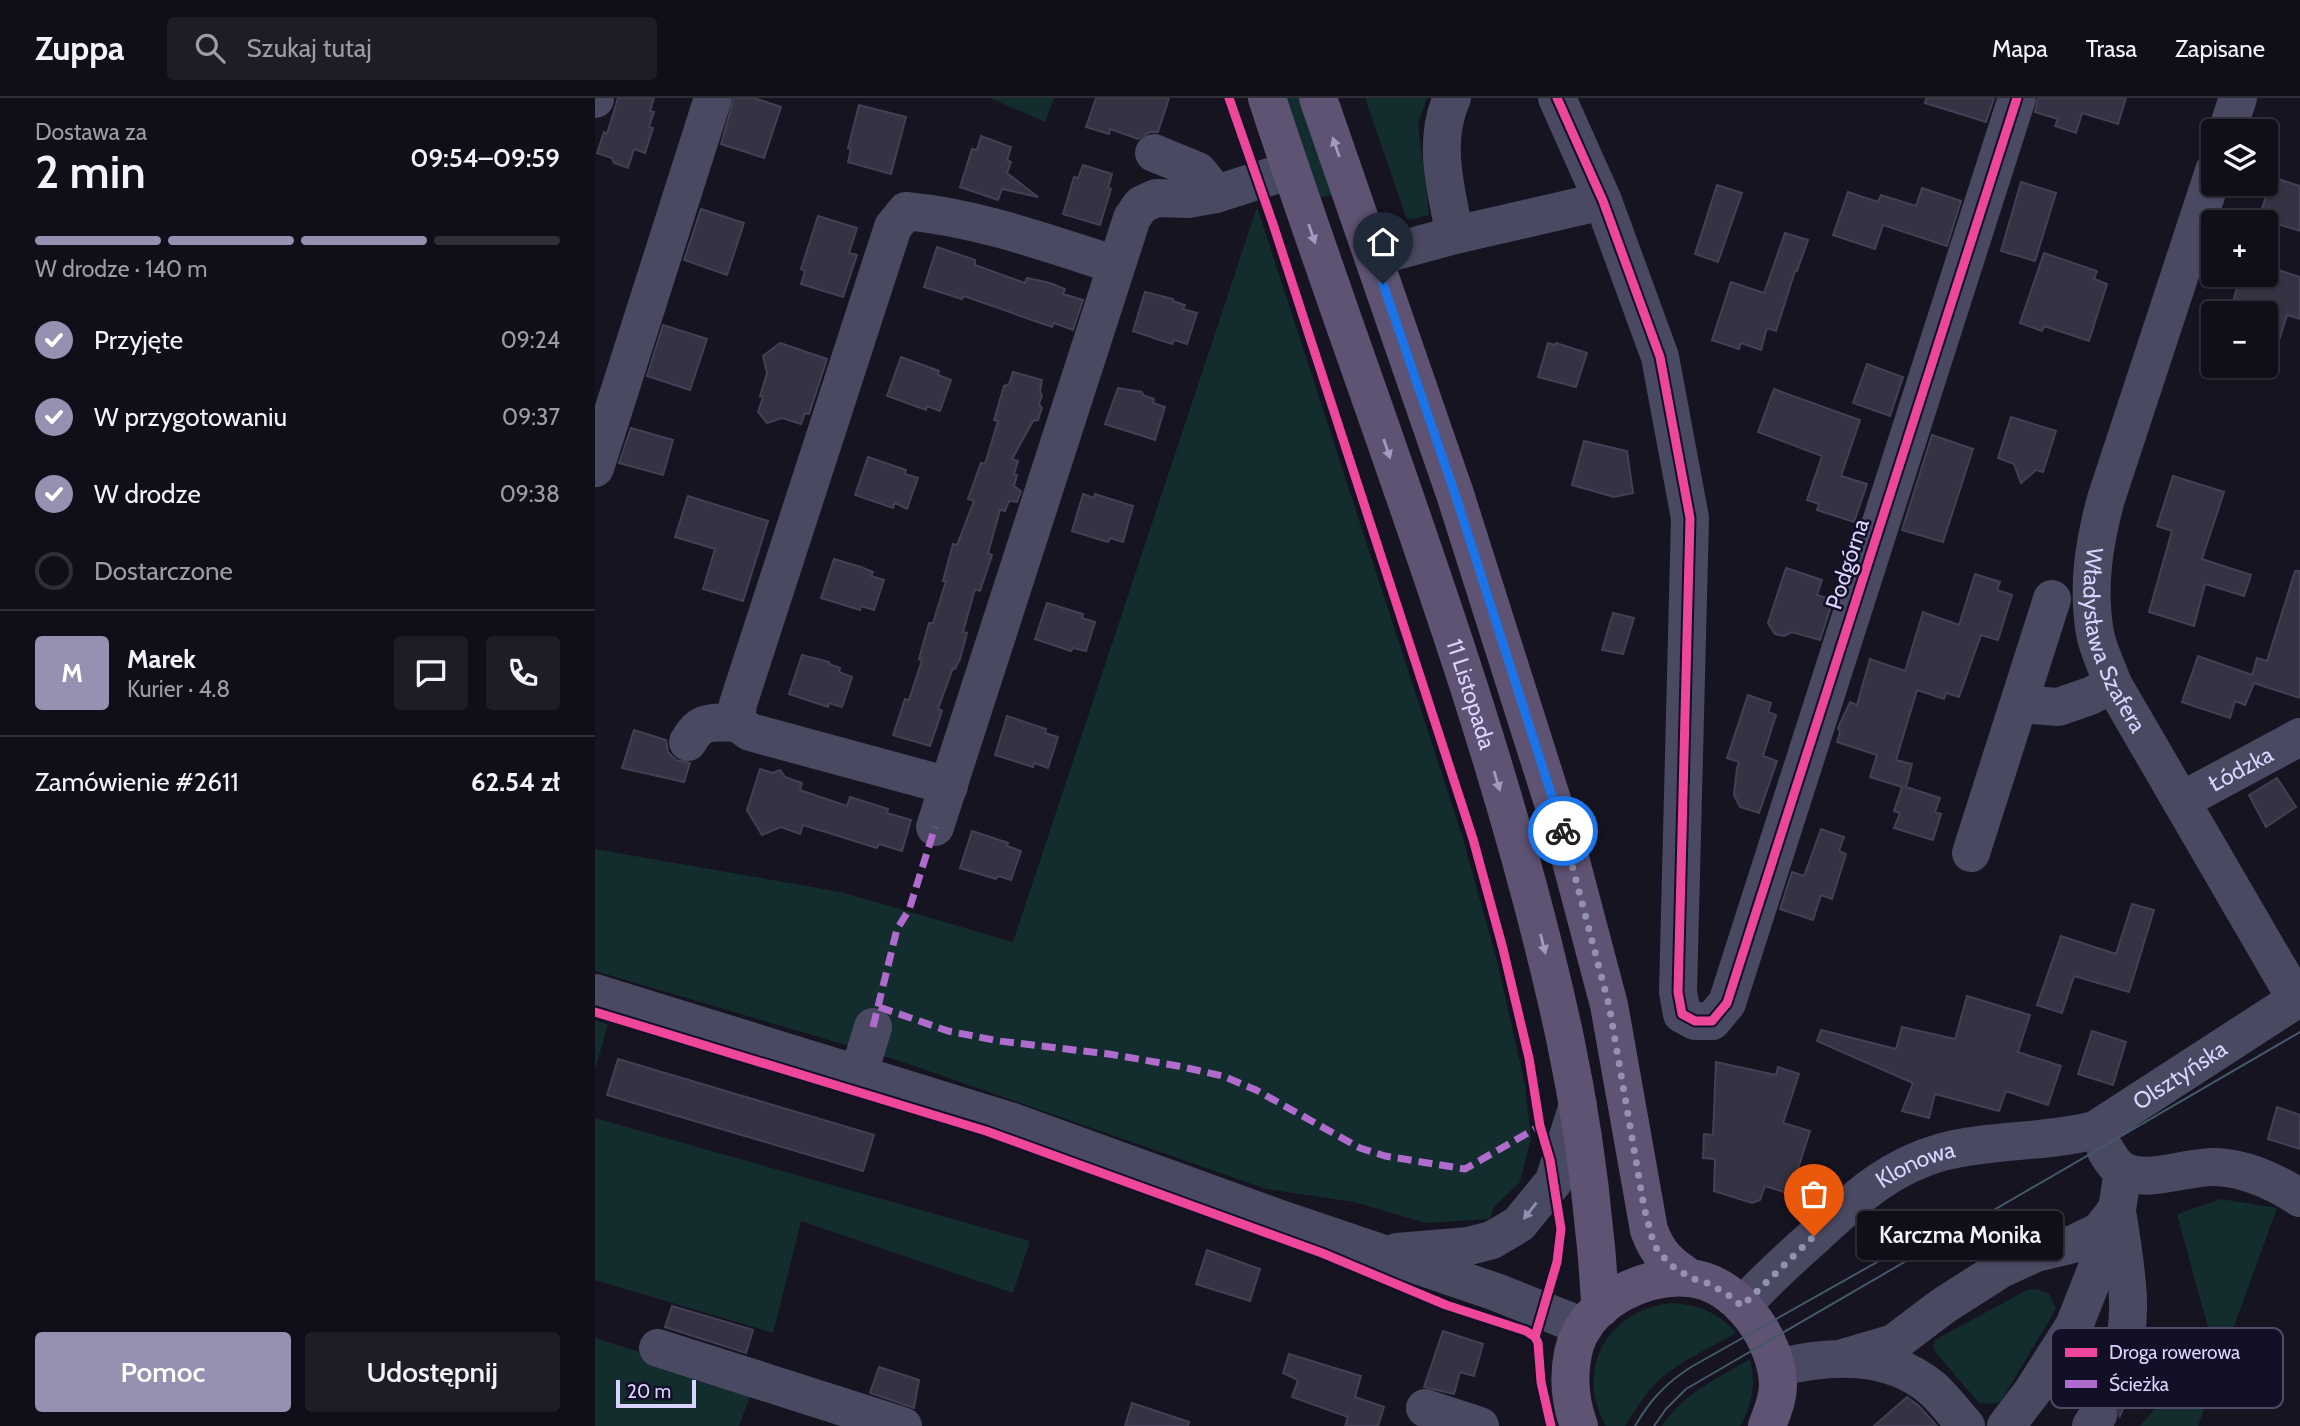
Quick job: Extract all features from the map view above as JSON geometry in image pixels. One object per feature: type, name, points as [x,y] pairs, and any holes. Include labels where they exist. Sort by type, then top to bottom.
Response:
[{"type":"main road","name":"11 Listopada","points":[[1267,98],[1460,664],[1530,890],[1566,1042],[1583,1132],[1596,1240],[1592,1317]]},
{"type":"main road","name":"11 Listopada","points":[[1318,98],[1459,507],[1568,850],[1609,1005],[1649,1230],[1654,1245],[1669,1264],[1691,1278]]},
{"type":"main road","points":[[1579,1426],[1572,1408],[1569,1384],[1573,1350],[1592,1317],[1619,1293],[1640,1283],[1663,1278],[1691,1278],[1707,1283],[1742,1306],[1761,1329],[1768,1341],[1776,1368],[1778,1387],[1774,1420]]},
{"type":"street","points":[[595,468],[713,98]]},
{"type":"street","points":[[1452,98],[1443,122],[1441,146],[1455,235]]},
{"type":"street","points":[[1374,257],[1455,235],[1603,201],[1557,98]]},
{"type":"street","name":"Podgórna","points":[[1603,201],[1660,357],[1690,518],[1678,992],[1682,1014],[1695,1021],[1712,1021],[1727,1003],[2017,98]]},
{"type":"street","points":[[2231,119],[2238,98]]},
{"type":"street","points":[[1154,153],[1198,171],[1216,194]]},
{"type":"street","points":[[935,827],[1132,218],[1141,205],[1156,198],[1188,199],[1216,194],[1291,170]]},
{"type":"street","name":"Władysława Szafera","points":[[2206,196],[2106,499],[2094,544],[2091,601],[2095,635],[2113,684],[2298,998]]},
{"type":"street","points":[[736,722],[738,704],[893,227],[906,211],[994,226],[1116,265]]},
{"type":"street","points":[[1971,853],[2052,600]]},
{"type":"street","points":[[2019,704],[2058,707],[2113,684]]},
{"type":"street","points":[[688,742],[695,729],[702,724],[736,722],[750,732],[949,786]]},
{"type":"street","name":"Łódzka","points":[[2181,801],[2300,737]]},
{"type":"street","points":[[595,993],[1013,1122],[1275,1217],[1496,1292],[1592,1317]]},
{"type":"street","name":"Olsztyńska","points":[[2055,1139],[2095,1130],[2298,998]]},
{"type":"street","points":[[859,1073],[873,1027]]},
{"type":"street","points":[[1385,1254],[1492,1240],[1519,1224],[1554,1181],[1578,1105]]},
{"type":"street","points":[[2095,1130],[2113,1161],[2123,1171],[2136,1175],[2214,1167],[2244,1171],[2266,1179],[2300,1198]]},
{"type":"street","name":"Klonowa","points":[[1742,1306],[1865,1189],[1887,1175],[1942,1152],[1975,1146],[2055,1139]]},
{"type":"street","points":[[2073,1328],[2108,1240],[2117,1209],[2123,1171]]},
{"type":"street","points":[[1843,1358],[1894,1343],[2001,1269],[2036,1253],[2073,1244],[2101,1231],[2117,1209]]},
{"type":"street","points":[[2117,1209],[2129,1296],[2127,1328]]},
{"type":"street","points":[[658,1348],[903,1426]]},
{"type":"street","points":[[1776,1368],[1818,1359],[1843,1358],[1904,1370],[1933,1389],[1966,1426]]},
{"type":"street","points":[[2006,1426],[2051,1362]]},
{"type":"street","points":[[1425,1408],[1480,1426]]},
{"type":"green space","points":[[990,98],[1054,98],[1045,122]]},
{"type":"green space","points":[[1282,98],[1303,98],[1336,194],[1316,199]]},
{"type":"green space","points":[[1365,98],[1427,98],[1418,124],[1429,215],[1407,220]]},
{"type":"green space","points":[[1257,207],[1463,839],[1497,961],[1525,1085],[1531,1138],[1520,1182],[1494,1207],[1490,1219],[1426,1223],[1354,1202],[1266,1189],[900,1061],[595,971],[595,849],[841,892],[1013,942]]},
{"type":"green space","points":[[595,1020],[608,1025],[595,1069]]},
{"type":"green space","points":[[595,1118],[1030,1241],[1013,1293],[801,1221],[773,1333],[595,1280]]},
{"type":"green space","points":[[2221,1199],[2277,1208],[2234,1328],[2208,1328],[2177,1214]]},
{"type":"green space","points":[[2037,1289],[2049,1294],[2056,1309],[2001,1401],[1992,1404],[1979,1403],[1937,1354],[1933,1346],[1935,1340],[2027,1290]]},
{"type":"green space","points":[[1670,1303],[1706,1310],[1736,1333],[1661,1378],[1625,1426],[1606,1426],[1597,1405],[1594,1384],[1596,1364],[1602,1346],[1614,1330],[1629,1318],[1648,1308]]},
{"type":"green space","points":[[595,1338],[753,1388],[739,1426],[595,1426]]},
{"type":"green space","points":[[1750,1359],[1752,1394],[1740,1426],[1662,1426],[1690,1396]]},
{"type":"green space","points":[[2155,1408],[2205,1408],[2198,1426],[2140,1426]]},
{"type":"building","points":[[618,98],[654,98],[650,111],[654,112],[649,127],[653,128],[645,153],[634,149],[628,168],[597,153],[604,132],[607,134]]},
{"type":"building","points":[[734,98],[754,98],[781,107],[764,158],[721,144]]},
{"type":"building","points":[[1096,98],[1169,98],[1158,132],[1150,132],[1138,139],[1110,129],[1109,134],[1086,127]]},
{"type":"building","points":[[1926,98],[1994,98],[1986,122],[1925,103]]},
{"type":"building","points":[[2038,98],[2126,98],[2118,124],[2082,113],[2076,133],[2055,126],[2058,119],[2035,112]]},
{"type":"building","points":[[859,105],[906,117],[891,174],[848,162],[851,149],[848,148]]},
{"type":"building","points":[[981,136],[1011,147],[1007,160],[1011,162],[1007,173],[1038,197],[1002,189],[998,200],[960,187],[972,149],[977,150]]},
{"type":"building","points":[[1083,165],[1112,174],[1108,188],[1111,189],[1100,225],[1063,214],[1074,177],[1078,178]]},
{"type":"building","points":[[2278,179],[2300,186],[2300,231],[2278,224],[2278,210],[2262,210],[2266,196],[2278,196]]},
{"type":"building","points":[[2021,182],[2056,193],[2035,261],[2001,251]]},
{"type":"building","points":[[1717,185],[1742,193],[1718,262],[1695,254]]},
{"type":"building","points":[[1922,188],[1961,201],[1947,246],[1883,225],[1875,249],[1833,235],[1848,192],[1878,202],[1881,195],[1916,206]]},
{"type":"building","points":[[701,209],[744,223],[727,275],[684,260]]},
{"type":"building","points":[[818,216],[857,228],[849,253],[857,255],[843,297],[801,284],[805,271],[801,269]]},
{"type":"building","points":[[1785,233],[1808,240],[1776,331],[1767,328],[1761,350],[1741,343],[1739,349],[1712,340],[1731,282],[1764,293]]},
{"type":"building","points":[[937,247],[975,260],[975,265],[1025,283],[1027,278],[1065,289],[1063,294],[1083,300],[1073,330],[1054,323],[1052,327],[964,296],[962,299],[924,287]]},
{"type":"building","points":[[2044,253],[2097,271],[2094,279],[2107,284],[2089,341],[2044,326],[2042,331],[2020,323]]},
{"type":"building","points":[[2278,270],[2300,277],[2300,319],[2287,315],[2278,344],[2278,301],[2244,301],[2234,298],[2237,287],[2278,287]]},
{"type":"building","points":[[1145,292],[1173,299],[1185,305],[1183,309],[1197,313],[1187,344],[1174,340],[1172,344],[1133,331]]},
{"type":"building","points":[[663,325],[707,339],[690,390],[647,376]]},
{"type":"building","points":[[780,343],[827,359],[809,414],[805,413],[801,424],[782,418],[767,423],[758,412],[767,373],[763,356]]},
{"type":"building","points":[[1548,343],[1587,353],[1576,387],[1538,377]]},
{"type":"building","points":[[901,357],[939,371],[938,375],[951,380],[940,411],[927,406],[926,410],[887,396]]},
{"type":"building","points":[[1867,364],[1903,377],[1890,416],[1853,403]]},
{"type":"building","points":[[1013,372],[1042,380],[1039,404],[1042,408],[1038,420],[1033,421],[1012,459],[1018,461],[1014,486],[1021,491],[1017,502],[1009,501],[1005,511],[1000,510],[988,553],[992,555],[980,591],[975,589],[963,632],[967,633],[960,659],[955,669],[953,668],[938,709],[942,711],[930,746],[893,735],[905,699],[909,700],[922,660],[919,659],[929,623],[933,623],[946,581],[943,581],[953,544],[957,545],[974,501],[968,499],[981,463],[985,464],[998,421],[994,420],[1004,386],[1009,384]]},
{"type":"building","points":[[1118,388],[1142,392],[1154,399],[1153,403],[1165,407],[1155,440],[1105,424]]},
{"type":"building","points":[[1774,389],[1860,420],[1841,476],[1867,484],[1854,522],[1817,510],[1819,504],[1807,500],[1822,456],[1758,432]]},
{"type":"building","points":[[2011,417],[2056,431],[2043,472],[2036,470],[2021,483],[2014,464],[1998,458]]},
{"type":"building","points":[[631,428],[673,440],[663,475],[619,463]]},
{"type":"building","points":[[1932,435],[1973,449],[1943,542],[1902,530]]},
{"type":"building","points":[[1584,441],[1627,451],[1633,493],[1614,497],[1572,485]]},
{"type":"building","points":[[868,457],[906,470],[905,474],[918,478],[907,509],[895,503],[893,508],[855,495]]},
{"type":"building","points":[[2173,476],[2224,492],[2202,559],[2251,575],[2244,596],[2205,584],[2194,626],[2149,612],[2172,531],[2157,526]]},
{"type":"building","points":[[1083,494],[1094,498],[1095,494],[1133,506],[1123,542],[1110,538],[1108,542],[1072,531]]},
{"type":"building","points":[[688,496],[768,521],[743,601],[703,589],[715,549],[675,537]]},
{"type":"building","points":[[834,559],[873,572],[871,576],[884,580],[874,610],[861,606],[860,610],[821,598]]},
{"type":"building","points":[[1786,568],[1822,580],[1817,595],[1833,600],[1820,640],[1792,632],[1784,636],[1775,634],[1768,623]]},
{"type":"building","points":[[2295,571],[2300,571],[2300,698],[2254,683],[2245,705],[2235,701],[2230,718],[2182,702],[2198,656],[2252,675],[2257,658],[2267,661]]},
{"type":"building","points":[[1975,574],[2000,582],[1997,590],[2012,595],[1998,640],[1981,635],[1959,697],[1946,693],[1944,699],[1917,690],[1896,760],[1912,764],[1906,787],[1940,798],[1935,812],[1941,814],[1933,840],[1894,828],[1900,813],[1894,811],[1902,787],[1870,777],[1877,755],[1837,742],[1840,732],[1838,728],[1850,702],[1857,705],[1870,659],[1905,671],[1923,612],[1959,625]]},
{"type":"building","points":[[1047,603],[1083,614],[1082,618],[1095,622],[1086,651],[1073,648],[1071,651],[1035,639]]},
{"type":"building","points":[[1613,613],[1634,618],[1623,654],[1602,650]]},
{"type":"building","points":[[802,655],[829,662],[840,668],[839,672],[852,677],[842,707],[829,703],[828,707],[789,694]]},
{"type":"building","points":[[1748,695],[1771,703],[1768,712],[1776,715],[1763,756],[1777,761],[1759,813],[1740,807],[1734,795],[1739,762],[1727,758]]},
{"type":"building","points":[[1007,716],[1046,729],[1045,733],[1058,737],[1048,768],[1034,763],[1033,767],[995,755]]},
{"type":"building","points":[[634,730],[666,740],[668,752],[676,760],[690,763],[684,782],[622,768]]},
{"type":"building","points":[[760,769],[773,773],[780,770],[785,777],[802,783],[800,790],[847,806],[850,797],[888,809],[887,813],[911,820],[902,851],[879,844],[877,848],[803,825],[800,834],[781,827],[762,835],[747,810]]},
{"type":"building","points":[[2277,778],[2296,807],[2266,827],[2249,795]]},
{"type":"building","points":[[1821,829],[1844,837],[1839,851],[1846,854],[1832,899],[1821,895],[1813,920],[1780,909],[1792,872],[1804,876]]},
{"type":"building","points":[[972,831],[1008,843],[1007,846],[1021,851],[1011,880],[998,876],[996,879],[960,868]]},
{"type":"building","points":[[2132,904],[2154,910],[2129,992],[2074,976],[2062,1013],[2037,1005],[2061,936],[2116,954]]},
{"type":"building","points":[[1967,996],[2030,1015],[2018,1052],[2061,1066],[2048,1105],[2006,1091],[1999,1111],[1935,1094],[1929,1118],[1902,1111],[1913,1083],[1817,1041],[1821,1030],[1896,1049],[1902,1027],[1955,1039]]},
{"type":"building","points":[[2092,1031],[2126,1042],[2113,1085],[2078,1074]]},
{"type":"building","points":[[618,1059],[874,1135],[863,1171],[607,1095]]},
{"type":"building","points":[[1716,1062],[1776,1075],[1778,1067],[1799,1074],[1783,1123],[1810,1131],[1790,1194],[1765,1186],[1760,1200],[1752,1203],[1714,1191],[1715,1159],[1703,1158],[1704,1134],[1713,1135]]},
{"type":"building","points":[[2277,1107],[2300,1115],[2300,1149],[2268,1139]]},
{"type":"building","points":[[1207,1250],[1260,1269],[1250,1301],[1196,1284]]},
{"type":"building","points":[[672,1306],[753,1330],[746,1353],[665,1327]]},
{"type":"building","points":[[1443,1331],[1483,1344],[1474,1376],[1460,1372],[1454,1394],[1424,1387]]},
{"type":"building","points":[[1289,1354],[1361,1376],[1355,1397],[1384,1407],[1378,1426],[1345,1426],[1348,1417],[1292,1397],[1298,1380],[1283,1373]]},
{"type":"building","points":[[879,1367],[919,1380],[914,1408],[870,1393]]},
{"type":"building","points":[[1907,1397],[1937,1426],[1874,1426]]},
{"type":"building","points":[[1132,1403],[1189,1422],[1188,1426],[1125,1426]]},
{"type":"tunnel","points":[[2098,1415],[2101,1408]]},
{"type":"tram line","points":[[1654,1426],[1686,1389],[2300,1032]]},
{"type":"tram line","points":[[1635,1426],[1659,1393],[1691,1367],[1925,1235],[1963,1219]]},
{"type":"marked path","points":[[873,1027],[897,929],[909,910],[935,827]]},
{"type":"marked path","points":[[879,1007],[948,1031],[999,1041],[1109,1054],[1223,1076],[1256,1090],[1360,1148],[1385,1156],[1465,1169],[1540,1126],[1540,1122]]},
{"type":"cycle path","points":[[1229,98],[1273,224],[1473,839],[1503,949],[1529,1058],[1561,1229],[1557,1262],[1535,1337]]},
{"type":"cycle path","points":[[1557,98],[1603,201],[1660,357],[1690,518],[1678,992],[1682,1014],[1695,1021],[1712,1021],[1727,1003],[2017,98]]},
{"type":"cycle path","points":[[595,1012],[986,1131],[1322,1253],[1446,1305],[1526,1331],[1535,1337],[1538,1343],[1541,1382],[1551,1426]]},
{"type":"way so far","points":[[1563,831],[1609,1005],[1644,1207],[1654,1245],[1669,1264],[1691,1278],[1727,1294],[1742,1306],[1814,1236]]},
{"type":"place","name":"Karczma Monika","points":[[1814,1236]]},
{"type":"route","points":[[1383,284],[1455,494],[1563,831]]}]
